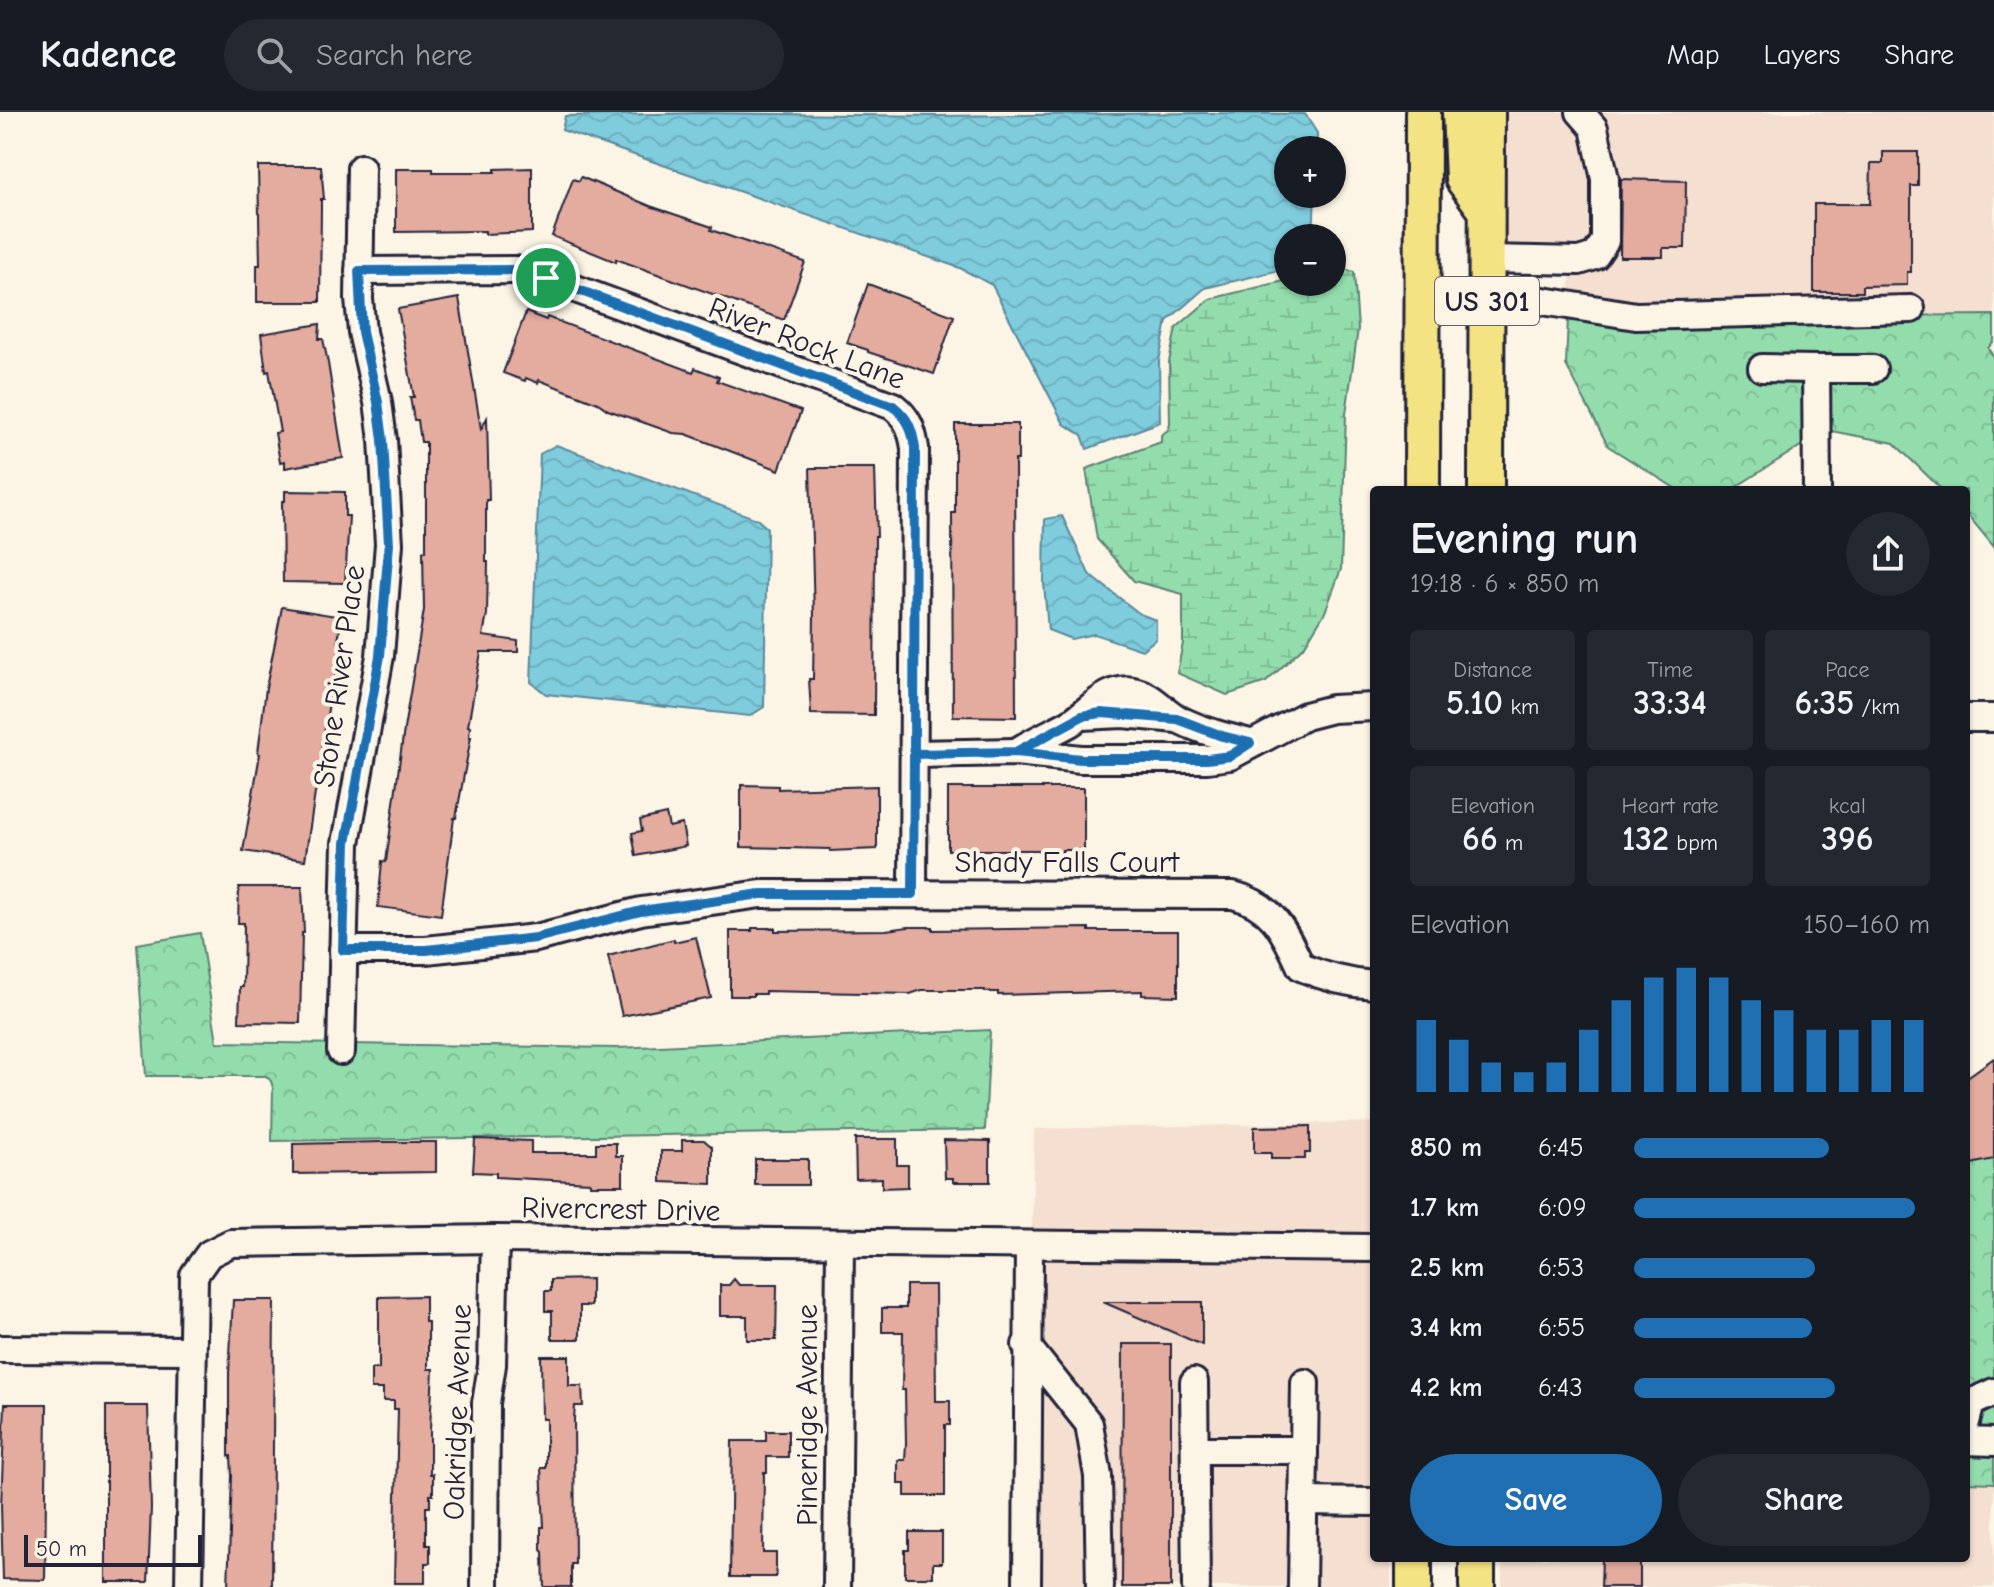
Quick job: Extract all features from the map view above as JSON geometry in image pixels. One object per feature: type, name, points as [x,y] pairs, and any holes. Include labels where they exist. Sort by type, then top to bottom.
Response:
[{"type":"main road","name":"US 301","points":[[1422,486],[1423,112]]},
{"type":"main road","points":[[1460,112],[1463,179],[1486,210]]},
{"type":"main road","name":"US 301","points":[[1486,486],[1487,112]]},
{"type":"main road","points":[[1477,1562],[1477,1587]]},
{"type":"street","points":[[1487,276],[1579,261],[1595,256],[1605,241],[1605,179],[1594,128],[1580,112]]},
{"type":"street","name":"Stone River Place","points":[[341,1051],[346,843],[380,656],[389,544],[383,440],[362,332],[359,271],[361,168]]},
{"type":"street","name":"River Rock Lane","points":[[359,271],[515,270],[546,278],[893,406],[906,416],[915,448],[913,894]]},
{"type":"street","points":[[1487,276],[1636,316],[1911,309]]},
{"type":"street","points":[[1762,368],[1873,369]]},
{"type":"street","points":[[1816,369],[1817,486]]},
{"type":"street","points":[[1016,752],[1092,714],[1108,696],[1122,691],[1134,691],[1177,719],[1250,743]]},
{"type":"street","points":[[914,754],[1016,752],[1081,759],[1207,759],[1230,756],[1281,727],[1319,712],[1370,707]]},
{"type":"street","points":[[1092,714],[1110,759]]},
{"type":"street","points":[[1970,718],[1994,718]]},
{"type":"street","name":"Shady Falls Court","points":[[343,950],[426,950],[524,940],[641,911],[761,894],[1233,895],[1255,900],[1267,912],[1288,940],[1301,967],[1338,981],[1370,985]]},
{"type":"street","name":"Rivercrest Drive","points":[[189,1587],[194,1275],[209,1254],[218,1248],[248,1241],[495,1239],[1370,1248]]},
{"type":"street","name":"Oakridge Avenue","points":[[485,1587],[486,1403],[492,1365],[495,1239]]},
{"type":"street","name":"Pineridge Avenue","points":[[837,1587],[840,1244]]},
{"type":"street","points":[[1027,1587],[1026,1345],[1029,1245]]},
{"type":"street","points":[[1026,1345],[1089,1424],[1098,1476],[1100,1587]]},
{"type":"street","points":[[0,1349],[192,1350]]},
{"type":"street","points":[[1194,1382],[1196,1587]]},
{"type":"street","points":[[1302,1587],[1305,1383]]},
{"type":"street","points":[[1970,1407],[1971,1403],[1994,1392]]},
{"type":"street","points":[[1970,1441],[1994,1442]]},
{"type":"street","points":[[1195,1450],[1304,1450]]},
{"type":"street","points":[[1303,1501],[1370,1502]]},
{"type":"shaded area","points":[[1504,112],[1994,112],[1994,315],[1568,318],[1571,266],[1504,276]]},
{"type":"shaded area","points":[[1370,1122],[1370,1234],[1032,1232],[1034,1129]]},
{"type":"shaded area","points":[[1032,1259],[1370,1262],[1370,1562],[1391,1562],[1391,1587],[1026,1587]]},
{"type":"shaded area","points":[[1970,1482],[1994,1483],[1994,1587],[1502,1587],[1502,1562],[1970,1562]]},
{"type":"green space","points":[[1346,269],[1354,272],[1358,329],[1346,414],[1341,569],[1325,612],[1305,645],[1266,682],[1227,695],[1177,673],[1183,643],[1183,594],[1134,581],[1097,539],[1086,469],[1161,442],[1161,435],[1170,424],[1169,362],[1176,328],[1210,299],[1274,283],[1274,296],[1346,296]]},
{"type":"green space","points":[[1994,315],[1994,341],[1988,348],[1994,358],[1994,547],[1970,518],[1970,486],[1938,486],[1894,443],[1826,430],[1737,486],[1672,486],[1608,446],[1566,365],[1568,318]]},
{"type":"green space","points":[[200,933],[217,1042],[618,1048],[990,1030],[985,1130],[272,1141],[273,1088],[266,1076],[146,1076],[137,944]]},
{"type":"green space","points":[[1970,1080],[1994,1080],[1994,1483],[1970,1482]]},
{"type":"water","points":[[702,113],[938,116],[1305,114],[1317,136],[1274,136],[1274,208],[1314,208],[1314,224],[1274,224],[1274,271],[1205,288],[1167,321],[1159,361],[1160,422],[1087,449],[1082,435],[1064,424],[992,285],[960,268],[562,130],[565,116]]},
{"type":"water","points":[[556,445],[757,519],[767,528],[764,707],[750,716],[546,694],[531,682],[540,454]]},
{"type":"water","points":[[1062,516],[1089,574],[1140,614],[1156,620],[1156,639],[1142,650],[1094,634],[1071,639],[1048,630],[1044,584],[1045,519]]},
{"type":"building","points":[[1883,152],[1918,152],[1918,186],[1911,186],[1911,272],[1907,272],[1907,285],[1862,286],[1862,292],[1814,292],[1814,204],[1870,204],[1871,163],[1883,163]]},
{"type":"building","points":[[258,166],[321,166],[324,199],[321,199],[320,302],[257,302],[257,265],[260,265]]},
{"type":"building","points":[[532,168],[532,232],[396,232],[396,169],[495,172],[495,169]]},
{"type":"building","points":[[581,177],[650,206],[712,227],[711,230],[805,262],[784,320],[616,259],[616,262],[552,236],[573,179],[579,181]]},
{"type":"building","points":[[1621,179],[1686,181],[1685,248],[1663,248],[1663,257],[1620,257]]},
{"type":"building","points":[[868,284],[954,316],[934,374],[847,343]]},
{"type":"building","points":[[459,298],[481,429],[487,418],[488,562],[487,614],[483,636],[518,641],[518,652],[481,652],[468,726],[471,737],[454,818],[441,915],[378,907],[382,861],[386,862],[424,610],[423,551],[426,551],[426,442],[421,442],[418,420],[414,420],[410,397],[414,397],[398,309]]},
{"type":"building","points":[[526,312],[693,372],[695,368],[719,377],[717,381],[801,411],[779,470],[686,434],[673,433],[608,410],[598,403],[539,380],[538,383],[526,378],[525,381],[503,373]]},
{"type":"building","points":[[320,324],[319,339],[323,339],[328,363],[343,458],[285,468],[285,461],[280,462],[275,433],[280,432],[261,334]]},
{"type":"building","points":[[955,424],[1018,424],[1018,460],[1015,460],[1016,717],[953,716]]},
{"type":"building","points":[[810,468],[875,468],[874,715],[811,714],[809,679],[813,679],[814,616]]},
{"type":"building","points":[[285,491],[345,492],[345,516],[349,516],[345,583],[283,582],[282,501],[285,501]]},
{"type":"building","points":[[282,607],[342,617],[321,773],[318,773],[305,860],[243,851],[260,754],[266,688]]},
{"type":"building","points":[[741,785],[778,786],[778,789],[877,786],[877,849],[830,851],[741,847]]},
{"type":"building","points":[[948,788],[1084,788],[1084,850],[1062,850],[1062,853],[948,850]]},
{"type":"building","points":[[666,814],[669,827],[682,824],[686,846],[636,856],[632,833],[642,831],[640,820]]},
{"type":"building","points":[[239,887],[302,887],[304,933],[300,1023],[239,1022],[244,923],[238,923]]},
{"type":"building","points":[[933,927],[933,930],[1089,928],[1089,931],[1178,931],[1178,996],[1142,995],[1142,991],[998,995],[998,992],[985,990],[922,990],[910,994],[765,991],[765,994],[753,996],[730,996],[730,931],[752,931],[752,928],[775,928],[775,931],[886,930]]},
{"type":"building","points":[[696,937],[711,998],[622,1016],[608,956],[674,939],[674,942]]},
{"type":"building","points":[[1994,1058],[1994,1159],[1970,1164],[1970,1075]]},
{"type":"building","points":[[1310,1126],[1310,1153],[1305,1153],[1305,1159],[1271,1159],[1271,1153],[1254,1153],[1254,1127]]},
{"type":"building","points":[[475,1139],[531,1141],[531,1153],[596,1153],[596,1143],[616,1143],[616,1156],[623,1156],[623,1185],[496,1177],[496,1173],[473,1172]]},
{"type":"building","points":[[855,1139],[897,1139],[897,1165],[908,1165],[908,1187],[882,1188],[882,1178],[856,1179]]},
{"type":"building","points":[[682,1140],[704,1140],[712,1147],[712,1184],[661,1182],[661,1151],[682,1151]]},
{"type":"building","points":[[944,1140],[990,1141],[990,1182],[953,1182],[953,1178],[945,1178]]},
{"type":"building","points":[[436,1142],[436,1172],[293,1174],[293,1144]]},
{"type":"building","points":[[755,1159],[808,1159],[808,1185],[755,1185]]},
{"type":"building","points":[[591,1279],[591,1306],[580,1306],[580,1339],[552,1339],[552,1311],[545,1311],[545,1291],[551,1291],[551,1280]]},
{"type":"building","points":[[734,1279],[739,1285],[777,1285],[776,1340],[747,1340],[747,1316],[720,1316],[720,1285],[729,1285]]},
{"type":"building","points":[[906,1285],[935,1285],[936,1401],[950,1401],[950,1425],[945,1425],[945,1496],[905,1496],[905,1484],[898,1484],[898,1460],[905,1460],[906,1443],[905,1390],[902,1390],[903,1332],[882,1332],[882,1308],[906,1308]]},
{"type":"building","points":[[425,1296],[428,1369],[433,1369],[430,1474],[433,1474],[433,1495],[430,1495],[430,1507],[426,1507],[426,1545],[430,1545],[430,1563],[425,1563],[425,1583],[394,1583],[398,1409],[394,1409],[394,1401],[383,1401],[383,1389],[371,1389],[371,1369],[379,1369],[379,1297]]},
{"type":"building","points":[[233,1300],[274,1300],[272,1587],[228,1587],[232,1476],[229,1456],[229,1373]]},
{"type":"building","points":[[1103,1302],[1202,1302],[1202,1345]]},
{"type":"building","points":[[1123,1344],[1171,1344],[1171,1587],[1122,1587]]},
{"type":"building","points":[[541,1356],[569,1356],[569,1386],[582,1386],[583,1406],[575,1406],[574,1419],[575,1564],[571,1564],[571,1587],[544,1587],[541,1468],[546,1468],[546,1419],[542,1419]]},
{"type":"building","points":[[5,1404],[47,1404],[45,1580],[3,1579],[1,1506]]},
{"type":"building","points":[[106,1406],[148,1406],[151,1508],[148,1582],[106,1582]]},
{"type":"building","points":[[766,1431],[788,1431],[788,1457],[767,1457],[767,1472],[764,1472],[763,1553],[776,1553],[776,1577],[730,1577],[732,1441],[766,1441]]},
{"type":"building","points":[[909,1532],[942,1532],[942,1563],[933,1563],[933,1577],[905,1577]]},
{"type":"building","points":[[1602,1562],[1640,1562],[1640,1587],[1601,1587]]},
{"type":"route","points":[[546,278],[515,270],[359,271],[362,332],[383,440],[389,544],[380,656],[346,843],[343,950],[426,950],[536,938],[641,911],[761,894],[913,894],[914,754],[1016,752],[1082,716],[1101,713],[1177,719],[1250,743],[1230,756],[1207,759],[1081,759],[1016,752],[914,754],[915,448],[906,416],[893,406],[546,278]]}]
